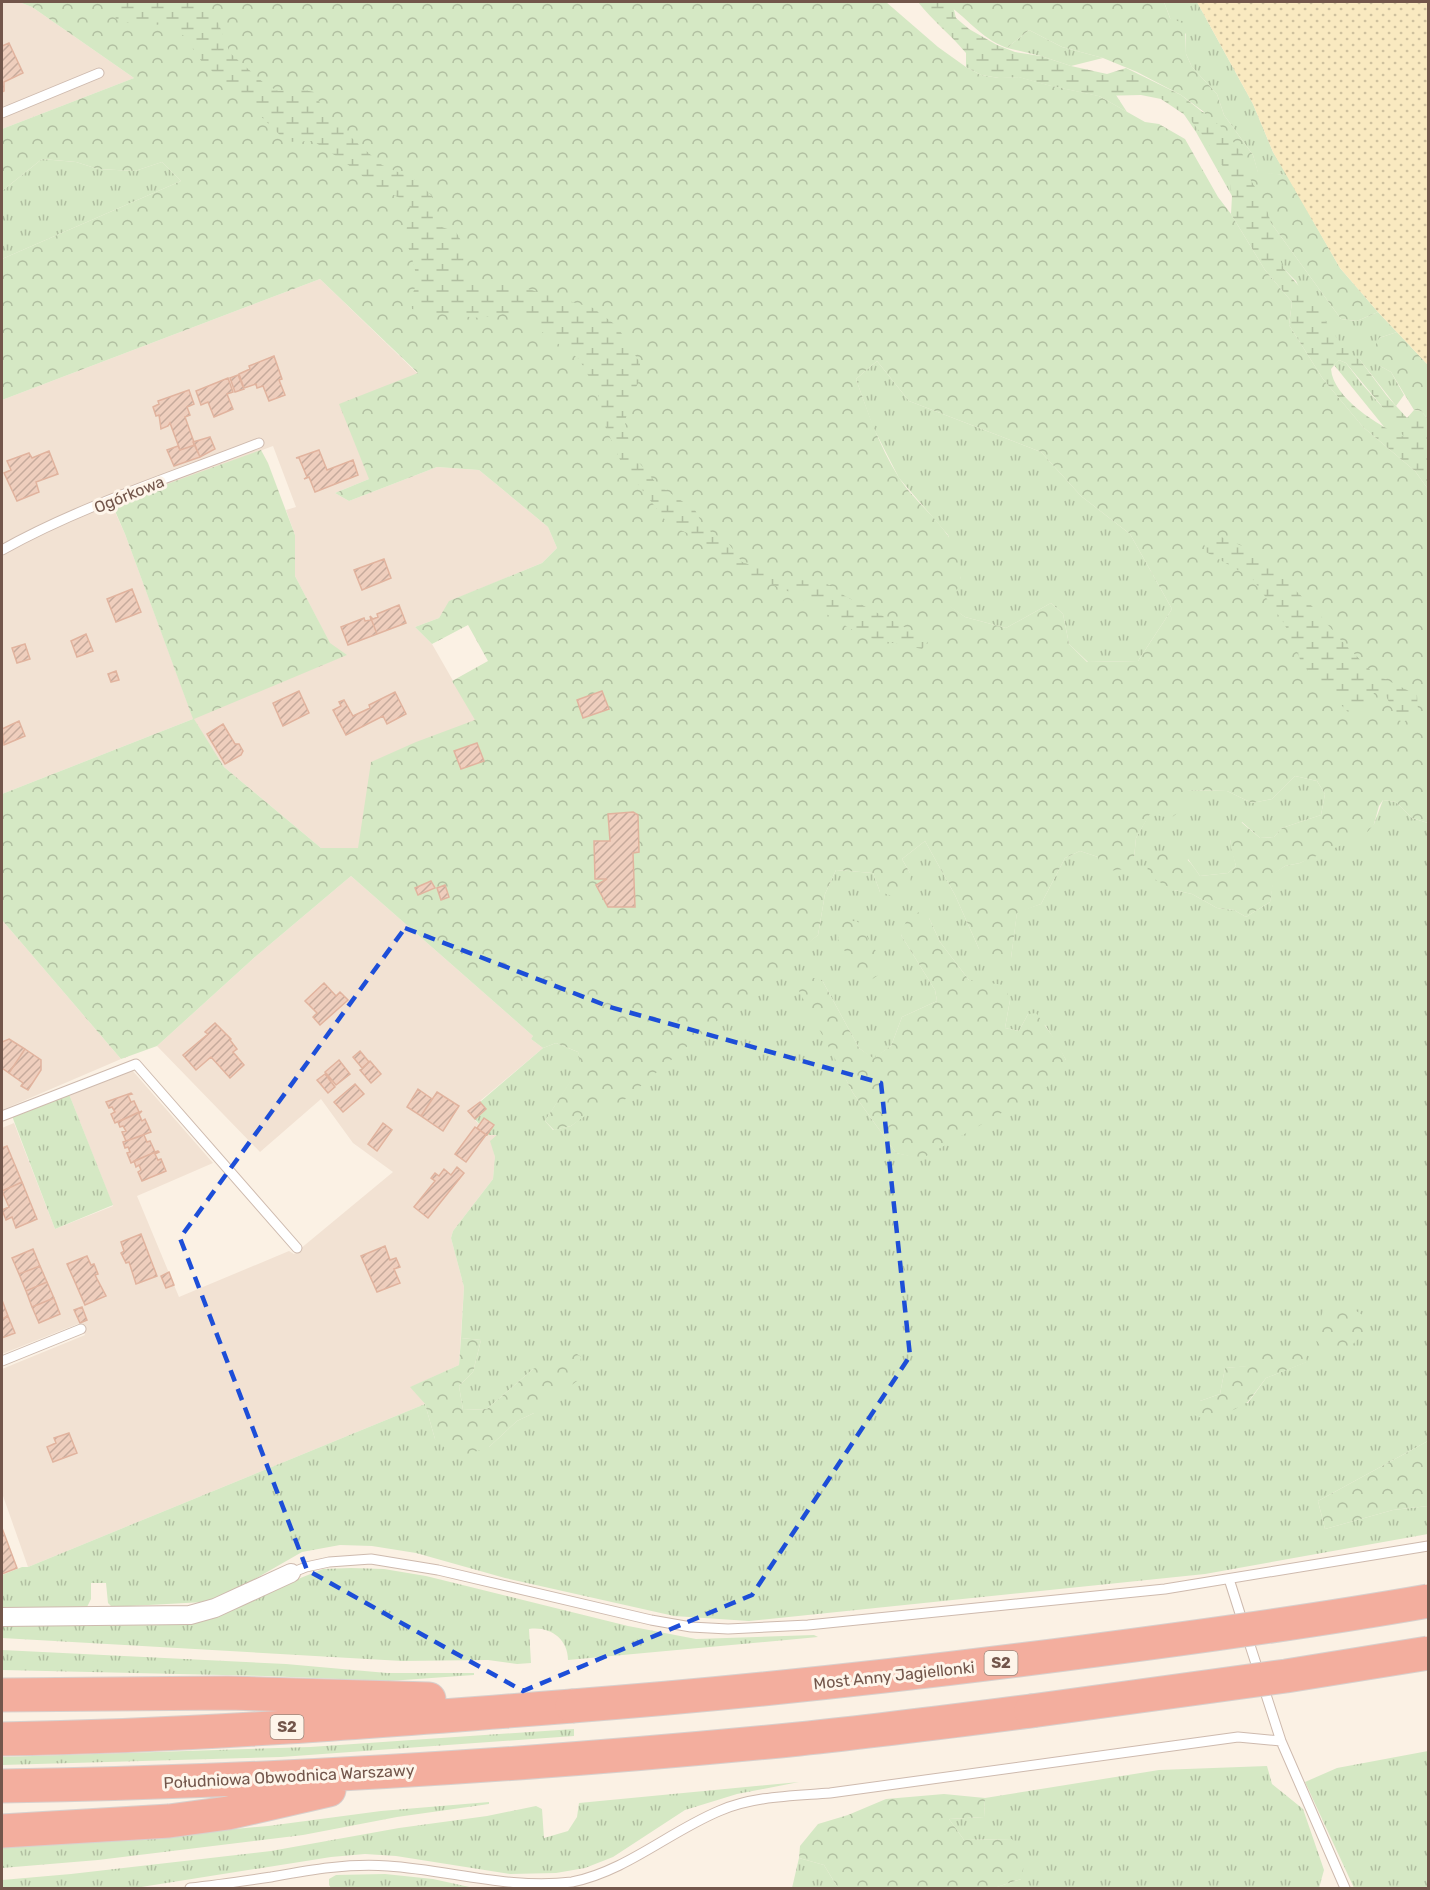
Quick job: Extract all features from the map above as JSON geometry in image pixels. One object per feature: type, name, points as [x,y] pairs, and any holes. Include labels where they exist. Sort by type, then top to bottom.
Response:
[{"type":"highway","name":"Most Anny Jagiellonki","points":[[572,1706],[711,1695],[936,1671],[1158,1642],[1428,1601]]},
{"type":"highway","name":"Południowa Obwodnica Warszawy","points":[[2,1786],[242,1779],[413,1770],[575,1759],[801,1738],[1031,1712],[1286,1676],[1428,1653]]},
{"type":"highway","points":[[2,1695],[306,1694],[572,1706]]},
{"type":"highway","name":"S2","points":[[2,1739],[195,1732],[572,1706]]},
{"type":"highway","points":[[2,1831],[168,1821],[228,1813],[413,1770]]},
{"type":"street","points":[[2,1617],[190,1615],[215,1608],[291,1573]]},
{"type":"lane","points":[[2,113],[99,73]]},
{"type":"lane","name":"Ogórkowa","points":[[2,550],[26,537],[121,496],[259,443]]},
{"type":"lane","points":[[2,1116],[136,1064],[297,1248]]},
{"type":"lane","points":[[2,1361],[81,1329]]},
{"type":"lane","points":[[291,1573],[329,1562],[371,1559],[438,1570],[651,1620],[692,1627],[728,1629],[808,1625],[1165,1589],[1428,1546]]},
{"type":"lane","points":[[1229,1579],[1281,1741],[1345,1888]]},
{"type":"lane","points":[[190,1888],[348,1865],[426,1870],[513,1886],[572,1882],[604,1872],[677,1831],[721,1810],[763,1798],[830,1793],[1238,1737],[1281,1741]]},
{"type":"highlighted area","points":[[405,928],[610,1007],[881,1083],[910,1356],[752,1595],[523,1691],[307,1570],[180,1238]]},
{"type":"shaded area","points":[[2,2],[19,2],[32,7],[134,78],[2,129]]},
{"type":"shaded area","points":[[320,279],[418,374],[369,479],[335,493],[349,501],[437,467],[479,470],[548,527],[557,548],[542,563],[450,601],[439,618],[415,627],[432,644],[507,775],[370,848],[321,848],[224,767],[193,719],[2,794],[2,400]],"holes":[[[273,446],[296,507],[286,510],[295,535],[295,576],[330,644],[346,655],[193,718],[125,534],[112,505]]]},
{"type":"shaded area","points":[[351,876],[533,1036],[531,1039],[543,1048],[468,1111],[487,1135],[498,1135],[491,1141],[495,1157],[493,1179],[453,1231],[451,1238],[464,1287],[459,1365],[411,1387],[425,1404],[28,1567],[2,1493],[2,1369],[85,1335],[80,1323],[2,1354],[2,1128],[14,1123],[55,1229],[113,1206],[69,1094],[132,1070],[213,1163],[137,1196],[179,1297],[289,1251],[294,1254],[393,1172],[353,1143],[321,1099],[260,1152],[157,1046],[255,957]]},
{"type":"shaded area","points":[[2,920],[121,1059],[2,1110]]},
{"type":"green space","points":[[19,2],[886,2],[938,47],[981,75],[999,78],[1019,77],[1099,96],[1145,122],[1159,124],[1185,139],[1218,197],[1265,270],[1292,302],[1289,325],[1323,379],[1363,427],[1415,471],[1428,489],[1428,823],[1412,818],[1396,802],[1383,800],[1374,824],[1365,835],[1300,863],[1285,866],[1275,873],[1270,902],[1246,917],[1234,910],[1217,908],[1192,894],[1174,890],[1147,875],[1149,855],[1179,854],[1189,861],[1200,876],[1228,873],[1236,866],[1230,842],[1232,832],[1241,822],[1260,838],[1274,837],[1282,828],[1321,815],[1325,794],[1317,781],[1295,776],[1272,799],[1252,803],[1227,791],[1187,790],[1184,808],[1171,818],[1150,814],[1136,838],[1134,858],[1124,869],[1102,872],[1098,857],[1080,851],[1065,858],[1041,904],[1017,913],[1011,958],[993,963],[979,949],[955,895],[925,841],[902,859],[910,873],[911,886],[898,898],[880,892],[873,873],[836,870],[825,894],[818,935],[616,1107],[599,1106],[571,1126],[554,1130],[545,1121],[581,1064],[578,1052],[556,1043],[543,1048],[531,1039],[533,1036],[351,876],[255,957],[157,1046],[121,1059],[2,920],[2,794],[193,719],[112,504],[261,450],[295,535],[295,576],[330,643],[347,655],[194,719],[224,767],[321,848],[358,848],[371,762],[475,720],[452,681],[488,661],[468,625],[432,644],[415,627],[439,618],[449,601],[542,563],[557,548],[548,527],[479,470],[437,467],[349,501],[335,493],[369,479],[339,404],[418,373],[320,279],[2,400],[2,259],[181,181],[162,162],[135,171],[98,169],[76,162],[42,159],[2,191],[2,129],[134,78],[32,7]],"holes":[[[877,361],[909,401],[1041,452],[1081,496],[1130,534],[1172,609],[1138,661],[1087,662],[1069,644],[1063,614],[1051,603],[1006,628],[965,617],[950,606],[961,580],[959,561],[954,547],[947,534],[906,488],[891,465],[874,429],[856,379]],[[602,691],[609,708],[584,718],[577,700]]]},
{"type":"green space","points":[[111,2],[205,2],[216,17],[230,53],[265,84],[278,91],[299,89],[314,92],[323,109],[382,165],[416,180],[432,196],[433,224],[456,232],[464,246],[463,274],[472,284],[490,290],[504,282],[593,308],[617,326],[640,363],[639,381],[629,402],[625,423],[632,454],[657,484],[695,510],[704,527],[729,544],[742,562],[794,580],[823,581],[845,596],[929,640],[922,649],[864,637],[792,593],[757,578],[741,576],[694,536],[669,525],[621,462],[601,417],[598,393],[579,359],[515,312],[480,318],[412,309],[411,300],[416,275],[406,239],[406,229],[411,212],[408,202],[375,186],[313,141],[287,142],[228,84],[204,65],[184,36],[167,24],[138,26],[116,19]]},
{"type":"green space","points":[[918,2],[952,2],[956,18],[969,29],[1015,52],[1041,56],[1107,74],[1126,68],[1181,95],[1224,129],[1243,155],[1249,177],[1265,204],[1273,229],[1276,250],[1284,269],[1312,301],[1339,341],[1360,360],[1407,418],[1414,410],[1421,411],[1428,419],[1428,489],[1415,471],[1363,427],[1323,379],[1289,325],[1292,302],[1265,270],[1231,214],[1232,196],[1229,176],[1188,117],[1161,99],[1141,95],[1099,96],[1019,77],[999,78],[981,75],[966,67],[966,53]],"holes":[[[1339,360],[1346,363],[1380,404],[1404,437],[1382,426],[1359,410],[1340,390],[1331,369]]]},
{"type":"green space","points":[[943,2],[1164,2],[1170,18],[1185,24],[1186,54],[1192,67],[1217,94],[1224,115],[1253,155],[1258,172],[1287,175],[1340,268],[1378,312],[1357,321],[1341,319],[1255,201],[1204,112],[1181,95],[1137,72],[1103,58],[1062,47],[1029,30],[1007,48],[981,33]]},
{"type":"green space","points":[[1164,2],[1197,2],[1253,104],[1273,152],[1287,175],[1258,173],[1253,155],[1224,115],[1217,94],[1192,67],[1186,54],[1186,34],[1170,18]]},
{"type":"green space","points":[[1029,30],[1062,47],[1103,58],[1071,66],[1007,48]]},
{"type":"green space","points":[[1018,60],[1043,65],[1114,92],[1127,112],[1099,96],[1019,77],[999,78]]},
{"type":"green space","points":[[1204,112],[1255,201],[1341,319],[1357,321],[1378,312],[1397,332],[1379,338],[1380,366],[1391,372],[1404,395],[1396,406],[1360,360],[1325,342],[1296,281],[1284,269],[1232,196],[1183,113]]},
{"type":"green space","points":[[42,159],[76,162],[98,169],[135,171],[162,162],[181,181],[2,259],[2,191]]},
{"type":"green space","points":[[1397,332],[1428,365],[1428,419],[1421,411],[1414,410],[1391,372],[1380,366],[1371,354],[1379,338]]},
{"type":"green space","points":[[1339,360],[1346,363],[1399,426],[1420,456],[1385,428],[1334,365]]},
{"type":"green space","points":[[877,361],[909,401],[1041,452],[1081,496],[1130,534],[1172,609],[1138,661],[1088,662],[1069,644],[1063,614],[1051,603],[1006,628],[965,617],[949,606],[961,577],[948,535],[899,478],[873,427],[856,379]]},
{"type":"green space","points":[[1214,534],[1254,551],[1315,609],[1373,673],[1417,695],[1418,710],[1404,722],[1398,720],[1384,692],[1374,693],[1363,712],[1348,712],[1303,666],[1284,623],[1252,578],[1206,552],[1203,539]]},
{"type":"green space","points":[[1295,776],[1317,781],[1325,794],[1321,815],[1282,828],[1274,837],[1260,838],[1242,822],[1230,841],[1236,866],[1228,873],[1200,876],[1188,859],[1174,890],[1192,894],[1217,908],[1234,910],[1246,917],[1270,902],[1274,873],[1285,866],[1300,863],[1374,824],[1383,800],[1396,802],[1412,818],[1428,823],[1428,1441],[1318,1501],[1325,1529],[1393,1510],[1428,1506],[1428,1534],[1205,1574],[749,1621],[674,1616],[505,1578],[416,1553],[372,1546],[340,1545],[302,1552],[234,1591],[204,1602],[112,1607],[108,1603],[106,1583],[91,1583],[91,1599],[87,1607],[2,1607],[2,1575],[28,1567],[425,1404],[435,1439],[489,1447],[517,1421],[534,1413],[533,1369],[487,1409],[463,1410],[459,1386],[473,1372],[481,1340],[461,1338],[464,1287],[451,1238],[453,1231],[493,1179],[495,1157],[490,1141],[497,1135],[487,1135],[494,1125],[484,1118],[479,1124],[475,1119],[486,1109],[480,1102],[543,1048],[556,1043],[578,1052],[582,1064],[545,1121],[553,1130],[571,1126],[818,935],[825,894],[836,870],[873,873],[880,892],[910,873],[902,859],[925,841],[955,895],[979,949],[1011,958],[1017,912],[1041,904],[1065,858],[1080,851],[1098,857],[1134,858],[1136,838],[1150,813],[1186,790],[1227,791],[1252,803],[1272,799]],"holes":[[[929,918],[940,942],[969,980],[1010,1000],[1005,1028],[1019,1031],[1028,1014],[1046,1026],[1066,1060],[921,1158],[896,1153],[853,1093],[837,1062],[822,980],[859,1048],[873,1059],[891,1046],[902,1017],[937,1001],[935,990],[901,935]],[[1306,1362],[1266,1378],[1248,1403],[1200,1401],[1220,1394],[1225,1368]]]},
{"type":"green space","points":[[920,912],[929,918],[940,942],[969,980],[1004,985],[1010,1000],[1005,1028],[1019,1031],[1028,1014],[1036,1013],[1066,1060],[1064,1077],[921,1159],[896,1153],[853,1093],[799,991],[809,977],[822,980],[859,1048],[873,1058],[891,1046],[902,1017],[937,1001],[935,990],[901,935],[908,916]]},
{"type":"green space","points":[[844,919],[858,922],[887,969],[871,980],[852,964],[838,939]]},
{"type":"green space","points":[[69,1094],[113,1205],[55,1229],[12,1116]]},
{"type":"green space","points":[[1344,1303],[1367,1318],[1363,1334],[1346,1351],[1325,1353],[1313,1335],[1325,1307]]},
{"type":"green space","points":[[461,1338],[481,1340],[473,1372],[459,1386],[463,1410],[487,1409],[533,1369],[573,1351],[581,1357],[577,1381],[534,1413],[517,1421],[489,1447],[456,1458],[435,1439],[425,1404],[410,1387],[459,1365]]},
{"type":"green space","points":[[1304,1348],[1307,1362],[1266,1378],[1248,1402],[1211,1422],[1194,1415],[1200,1401],[1220,1394],[1225,1368],[1247,1366],[1259,1352]]},
{"type":"green space","points":[[1428,1441],[1428,1506],[1393,1510],[1325,1529],[1318,1501]]},
{"type":"green space","points":[[323,1569],[384,1569],[426,1576],[628,1626],[696,1639],[814,1635],[818,1637],[568,1660],[565,1645],[556,1635],[544,1629],[529,1629],[531,1663],[517,1664],[488,1660],[402,1661],[2,1638],[2,1626],[168,1625],[190,1622]]},
{"type":"green space","points":[[2,1650],[286,1664],[387,1673],[474,1673],[474,1675],[389,1681],[2,1670]]},
{"type":"green space","points":[[574,1729],[574,1736],[281,1757],[2,1765],[2,1757],[310,1747]]},
{"type":"green space","points":[[1428,1751],[1428,1888],[1354,1888],[1305,1782],[1337,1768]]},
{"type":"green space","points":[[1267,1766],[1272,1784],[1303,1809],[1324,1870],[1319,1888],[994,1888],[1021,1879],[1012,1839],[964,1840],[949,1819],[984,1817],[985,1798],[1159,1770]]},
{"type":"green space","points":[[799,1782],[737,1794],[685,1810],[613,1857],[585,1868],[556,1873],[510,1874],[396,1856],[365,1854],[331,1857],[135,1888],[2,1888],[2,1880],[271,1851],[536,1806],[542,1809],[544,1838],[568,1831],[577,1817],[579,1803]]},
{"type":"green space","points":[[944,1794],[985,1798],[984,1817],[949,1819],[964,1840],[1012,1839],[1025,1861],[1021,1879],[994,1888],[838,1888],[824,1865],[799,1858],[800,1846],[818,1824],[848,1815],[886,1799]]},
{"type":"green space","points":[[489,1802],[489,1804],[397,1817],[303,1835],[98,1860],[2,1868],[2,1846],[127,1839],[268,1826],[381,1811]]},
{"type":"green space","points":[[799,1858],[824,1865],[838,1888],[792,1888]]},
{"type":"green space","points":[[385,1874],[433,1879],[474,1888],[331,1888],[329,1885],[329,1879],[336,1875]]},
{"type":"sand","points":[[1197,2],[1428,2],[1428,365],[1340,268],[1273,152],[1253,104]]},
{"type":"building","points":[[9,43],[23,73],[4,82],[2,92],[2,46]]},
{"type":"building","points":[[274,356],[285,395],[269,401],[263,386],[257,388],[256,384],[244,388],[239,374],[250,369],[249,366]]},
{"type":"building","points":[[238,375],[244,389],[235,392],[230,378]]},
{"type":"building","points":[[228,378],[233,392],[227,394],[233,409],[214,417],[208,402],[201,405],[196,391]]},
{"type":"building","points":[[189,390],[194,404],[187,407],[190,415],[185,417],[195,445],[180,450],[170,423],[161,429],[159,415],[156,416],[153,407],[159,404],[158,401]]},
{"type":"building","points":[[210,437],[215,449],[200,457],[193,442]]},
{"type":"building","points":[[195,445],[200,457],[174,466],[167,450],[178,446],[180,450]]},
{"type":"building","points":[[319,450],[327,470],[353,460],[358,475],[315,492],[309,477],[304,479],[307,477],[299,458],[296,458]]},
{"type":"building","points":[[49,451],[58,474],[36,482],[39,492],[17,501],[4,473],[11,470],[7,461],[29,453],[32,458]]},
{"type":"building","points":[[384,559],[391,578],[362,590],[354,570]]},
{"type":"building","points":[[132,589],[141,612],[116,622],[107,599]]},
{"type":"building","points":[[399,605],[406,623],[377,634],[370,616],[373,619],[378,617],[377,614]]},
{"type":"building","points":[[370,616],[377,634],[348,645],[341,627],[364,618],[365,621],[371,620]]},
{"type":"building","points":[[86,634],[93,651],[77,657],[71,641]]},
{"type":"building","points":[[25,644],[30,659],[17,663],[12,648]]},
{"type":"building","points":[[116,671],[119,680],[111,682],[108,674]]},
{"type":"building","points":[[299,691],[309,713],[283,726],[273,703]]},
{"type":"building","points":[[602,691],[609,709],[583,718],[577,700]]},
{"type":"building","points":[[395,692],[406,714],[387,724],[383,716],[346,735],[333,710],[341,706],[339,702],[344,700],[353,716]]},
{"type":"building","points":[[19,721],[25,736],[4,745],[2,729]]},
{"type":"building","points":[[223,724],[235,744],[239,744],[243,751],[241,755],[225,764],[207,734]]},
{"type":"building","points":[[477,743],[484,761],[461,769],[454,751]]},
{"type":"building","points":[[633,812],[638,815],[639,852],[633,853],[635,907],[608,907],[596,885],[607,879],[595,879],[594,841],[610,841],[608,814]]},
{"type":"building","points":[[431,881],[435,888],[418,895],[415,888]]},
{"type":"building","points":[[445,885],[449,897],[441,900],[437,888]]},
{"type":"building","points":[[324,983],[336,996],[340,992],[348,1000],[320,1025],[313,1017],[317,1013],[305,1001]]},
{"type":"building","points":[[215,1023],[231,1039],[237,1049],[233,1052],[244,1065],[230,1078],[211,1057],[196,1070],[183,1055],[208,1034],[205,1032]]},
{"type":"building","points":[[9,1039],[25,1049],[9,1073],[2,1068],[2,1042]]},
{"type":"building","points":[[25,1049],[41,1060],[41,1070],[28,1090],[21,1086],[23,1083],[9,1073]]},
{"type":"building","points":[[360,1051],[369,1062],[362,1068],[353,1057]]},
{"type":"building","points":[[339,1060],[350,1074],[336,1085],[325,1072]]},
{"type":"building","points":[[370,1061],[381,1074],[371,1083],[360,1070]]},
{"type":"building","points":[[325,1074],[335,1087],[328,1093],[317,1080]]},
{"type":"building","points":[[355,1084],[364,1094],[343,1112],[334,1102]]},
{"type":"building","points":[[418,1089],[432,1099],[421,1116],[407,1107]]},
{"type":"building","points":[[437,1092],[459,1106],[443,1131],[421,1116]]},
{"type":"building","points":[[131,1093],[128,1095],[139,1112],[115,1123],[111,1114],[115,1112],[106,1102]]},
{"type":"building","points":[[480,1102],[486,1109],[475,1119],[468,1111]]},
{"type":"building","points":[[142,1111],[139,1114],[142,1121],[145,1119],[151,1132],[126,1141],[122,1132],[126,1131],[123,1126],[120,1127],[118,1122]]},
{"type":"building","points":[[484,1118],[494,1125],[487,1135],[477,1128]]},
{"type":"building","points":[[383,1123],[392,1130],[377,1151],[368,1144]]},
{"type":"building","points":[[475,1127],[486,1135],[466,1162],[455,1154]]},
{"type":"building","points":[[144,1135],[155,1152],[131,1163],[127,1153],[130,1152],[128,1147],[125,1148],[123,1142]]},
{"type":"building","points":[[7,1146],[22,1182],[2,1191],[2,1148]]},
{"type":"building","points":[[158,1151],[155,1154],[158,1160],[161,1159],[166,1171],[142,1181],[138,1172],[141,1170],[139,1165],[136,1167],[134,1161]]},
{"type":"building","points":[[457,1167],[464,1173],[428,1218],[414,1207],[435,1181],[431,1178],[435,1173],[439,1176],[444,1169],[451,1175]]},
{"type":"building","points":[[22,1182],[37,1219],[16,1228],[12,1217],[6,1220],[2,1210],[9,1207],[2,1191]]},
{"type":"building","points":[[141,1234],[157,1276],[136,1284],[129,1262],[126,1263],[121,1253],[124,1251],[121,1242]]},
{"type":"building","points":[[385,1246],[390,1260],[396,1258],[400,1267],[394,1269],[400,1283],[377,1292],[361,1256]]},
{"type":"building","points":[[33,1249],[40,1266],[19,1274],[12,1258]]},
{"type":"building","points":[[87,1256],[91,1265],[94,1264],[98,1274],[95,1275],[106,1296],[85,1305],[67,1264]]},
{"type":"building","points":[[40,1266],[47,1282],[26,1291],[19,1274]]},
{"type":"building","points":[[169,1272],[174,1285],[166,1288],[161,1276]]},
{"type":"building","points":[[47,1282],[54,1298],[32,1307],[26,1291]]},
{"type":"building","points":[[54,1298],[60,1314],[39,1323],[32,1307]]},
{"type":"building","points":[[2,1300],[8,1316],[2,1319]]},
{"type":"building","points":[[82,1307],[87,1320],[80,1323],[74,1310]]},
{"type":"building","points":[[8,1316],[15,1333],[2,1338],[2,1319]]},
{"type":"building","points":[[69,1433],[77,1453],[53,1462],[47,1447],[56,1443],[54,1438]]},
{"type":"building","points":[[2,1528],[17,1568],[2,1574]]}]
